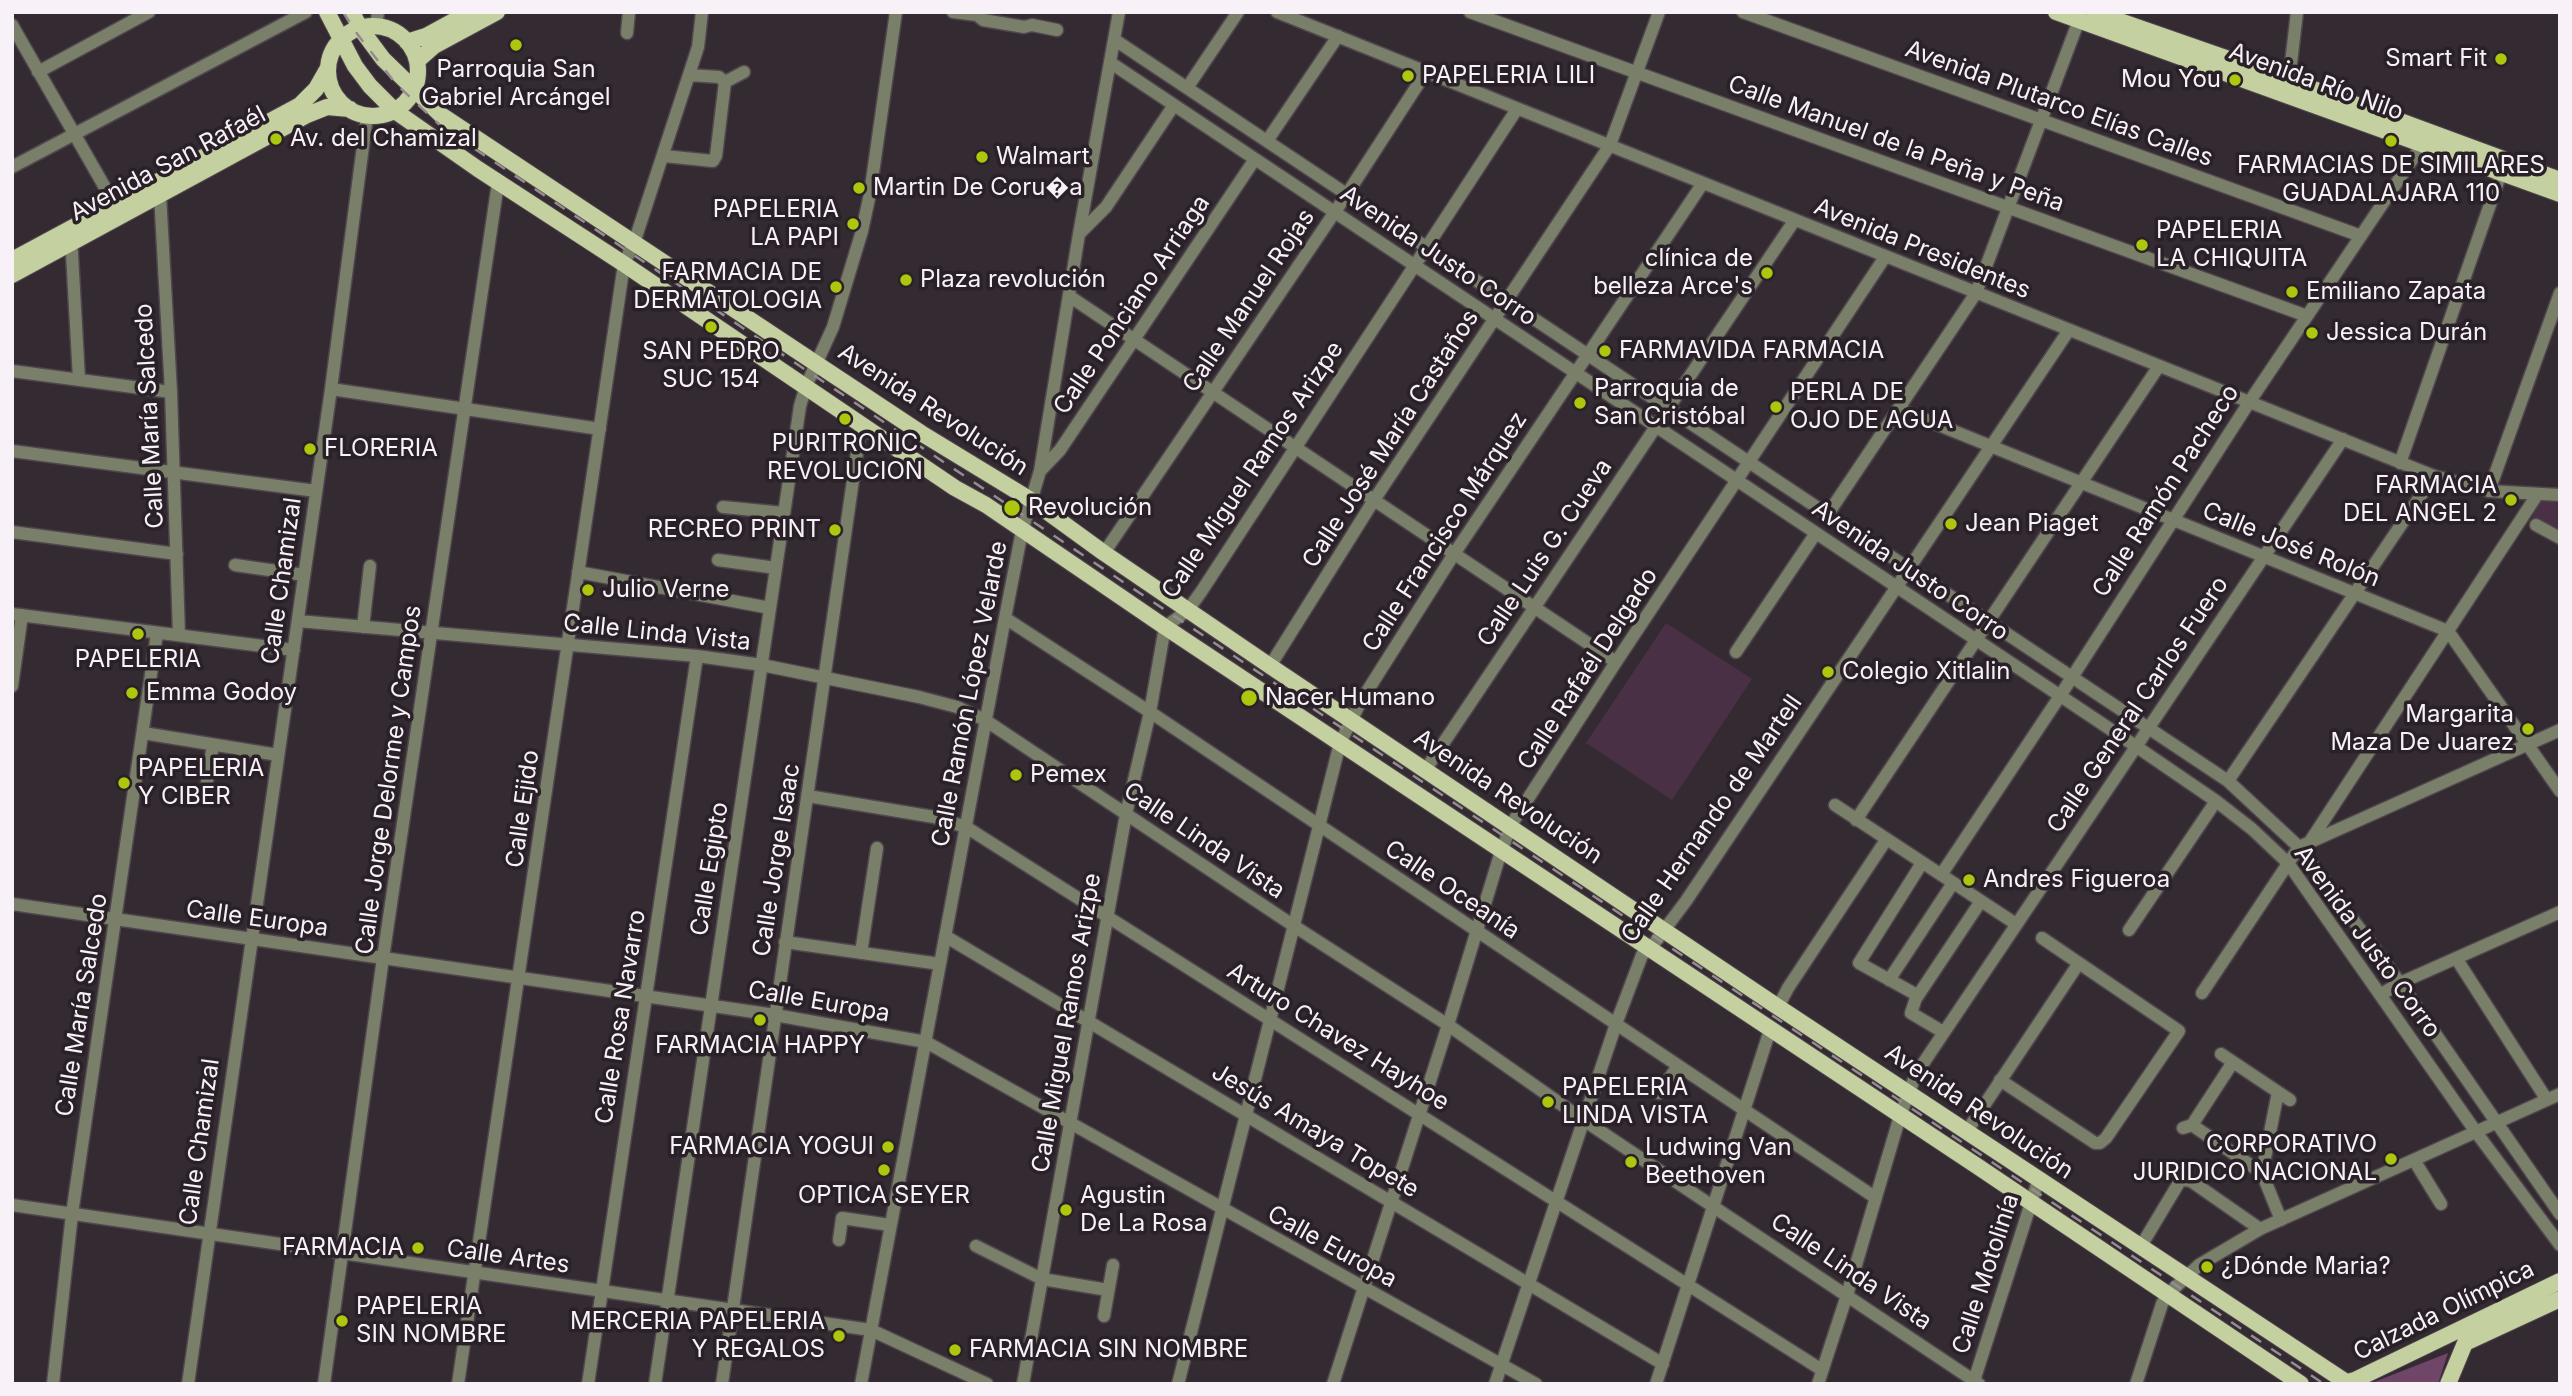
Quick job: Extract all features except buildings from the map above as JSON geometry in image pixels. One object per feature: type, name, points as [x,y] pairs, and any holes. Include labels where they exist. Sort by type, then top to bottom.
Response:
[{"type":"main road","name":"Avenida Revolución","points":[[327,12],[355,66],[395,111],[498,183],[624,264],[861,425],[2301,1384]]},
{"type":"main road","name":"Avenida Revolución","points":[[352,12],[372,22],[383,59],[441,115],[921,433],[1031,500],[1270,666],[2345,1383]]},
{"type":"main road","points":[[407,42],[426,37],[470,12]]},
{"type":"main road","points":[[417,61],[434,46],[497,12]]},
{"type":"main road","name":"Avenida Río Nilo","points":[[2056,12],[2081,16],[2426,138],[2560,180]]},
{"type":"main road","name":"Avenida Río Nilo","points":[[2094,12],[2289,80],[2501,173],[2560,194]]},
{"type":"main road","points":[[328,68],[331,86],[340,102],[367,116],[395,111],[414,90],[417,61],[407,42],[395,32],[372,22],[342,40]]},
{"type":"main road","name":"Avenida San Rafaél","points":[[12,275],[71,235],[300,105],[316,89],[334,50],[342,40]]},
{"type":"main road","name":"Avenida San Rafaél","points":[[120,209],[160,194],[307,115],[327,107],[350,109]]},
{"type":"main road","name":"Avenida San Rafaél","points":[[17,256],[71,235]]},
{"type":"main road","name":"Calzada Olímpica","points":[[2345,1383],[2560,1281]]},
{"type":"main road","name":"Calzada Olímpica","points":[[2448,1384],[2465,1343],[2560,1298]]},
{"type":"street","points":[[38,72],[149,12]]},
{"type":"street","points":[[12,166],[306,12]]},
{"type":"street","points":[[627,33],[629,12]]},
{"type":"street","name":"Calle Ejido","points":[[458,1384],[624,264],[635,243],[698,47],[702,12]]},
{"type":"street","name":"Calle Egipto","points":[[654,1384],[800,405],[833,327],[862,231],[870,194],[896,12]]},
{"type":"street","points":[[953,12],[977,14],[983,20],[1010,25],[1032,25],[1057,30]]},
{"type":"street","points":[[1032,25],[1038,12]]},
{"type":"street","name":"Calle Ramón López Velarde","points":[[861,1384],[1022,531],[1040,471],[1119,12]]},
{"type":"street","points":[[1187,88],[1238,12]]},
{"type":"street","name":"Avenida Presidentes","points":[[1277,12],[2434,476],[2489,491],[2560,495]]},
{"type":"street","name":"Calle Manuel de la Peña y Peña","points":[[1470,12],[2307,316]]},
{"type":"street","name":"Calle José María Castaños","points":[[1270,666],[1374,500],[1610,145],[1659,12]]},
{"type":"street","name":"Avenida Plutarco Elías Calles","points":[[1743,12],[2361,236]]},
{"type":"street","points":[[2289,80],[2297,12]]},
{"type":"street","points":[[1828,514],[1976,293],[2081,16]]},
{"type":"street","points":[[12,25],[120,209]]},
{"type":"street","points":[[1267,141],[1338,36]]},
{"type":"street","name":"Avenida Justo Corro","points":[[1115,40],[2228,781],[2304,845],[2560,1214]]},
{"type":"street","name":"Avenida Justo Corro","points":[[1111,63],[2137,747],[2217,801],[2252,829],[2288,863],[2476,1132],[2560,1245]]},
{"type":"street","points":[[725,82],[744,72]]},
{"type":"street","name":"Calle Manuel Rojas","points":[[1104,553],[1335,212],[1426,72]]},
{"type":"street","points":[[689,75],[719,77],[725,82]]},
{"type":"street","points":[[664,156],[713,161],[716,156],[725,82]]},
{"type":"street","points":[[1079,234],[1106,207],[1174,105]]},
{"type":"street","name":"Calle Miguel Ramos Arizpe","points":[[1023,1384],[1126,814],[1150,712],[1165,627],[1188,610],[1517,109]]},
{"type":"street","name":"Calle Chamizal","points":[[188,1384],[331,389],[367,116]]},
{"type":"street","name":"Calle Ramón Pacheco","points":[[1941,875],[2250,401],[2426,138]]},
{"type":"street","name":"Calle Ponciano Arriaga","points":[[1040,471],[1060,450],[1255,159]]},
{"type":"street","points":[[2400,463],[2501,173]]},
{"type":"street","name":"Calle Jorge Delorme y Campos","points":[[324,1384],[383,958],[498,183]]},
{"type":"street","name":"Calle Francisco Márquez","points":[[1178,1384],[1340,743],[1351,720],[1454,554],[1703,183]]},
{"type":"street","name":"Calle María Salcedo","points":[[160,194],[180,635]]},
{"type":"street","name":"Calle Luis G. Cueva","points":[[1426,769],[1794,221]]},
{"type":"street","points":[[71,235],[79,379]]},
{"type":"street","name":"Calle Rafaél Delgado","points":[[1333,1384],[1511,825],[1885,257]]},
{"type":"street","points":[[2489,491],[2560,293]]},
{"type":"street","points":[[1069,296],[1616,662]]},
{"type":"street","name":"Calle Hernando de Martell","points":[[1495,1384],[1616,1024],[1642,955],[1665,930],[2068,330]]},
{"type":"street","points":[[1856,820],[2160,366]]},
{"type":"street","points":[[12,371],[171,391]]},
{"type":"street","points":[[331,389],[600,429]]},
{"type":"street","name":"Calle José Rolón","points":[[1899,409],[2448,631]]},
{"type":"street","name":"Calle Jorge Isaac","points":[[722,1384],[861,425]]},
{"type":"street","name":"Calle General Carlos Fuero","points":[[1818,1384],[1900,1116],[1920,1067],[2343,439]]},
{"type":"street","points":[[12,451],[316,491]]},
{"type":"street","points":[[2228,781],[2434,476]]},
{"type":"street","points":[[2202,993],[2537,495]]},
{"type":"street","points":[[723,507],[784,513]]},
{"type":"street","points":[[2536,525],[2560,538]]},
{"type":"street","points":[[12,532],[177,554]]},
{"type":"street","points":[[1736,652],[1816,533]]},
{"type":"street","points":[[718,560],[776,568]]},
{"type":"street","points":[[235,565],[304,575]]},
{"type":"street","points":[[363,627],[370,566]]},
{"type":"street","points":[[578,572],[770,608]]},
{"type":"street","points":[[12,686],[17,615],[293,650]]},
{"type":"street","name":"Calle Oceanía","points":[[1005,618],[1150,712],[1876,1198]]},
{"type":"street","name":"Calle Linda Vista","points":[[298,621],[697,656],[824,677],[957,707],[985,720],[1294,926],[1448,1024],[1585,1121],[1975,1382]]},
{"type":"street","points":[[2448,631],[2560,791]]},
{"type":"street","name":"Calle María Salcedo","points":[[53,1384],[72,1214],[157,633]]},
{"type":"street","name":"Calle Rosa Navarro","points":[[588,1384],[697,656]]},
{"type":"street","points":[[2304,845],[2560,730]]},
{"type":"street","points":[[143,733],[278,755]]},
{"type":"street","points":[[207,781],[213,745]]},
{"type":"street","name":"Arturo Chavez Hayhoe","points":[[808,796],[934,817],[966,827],[1822,1370]]},
{"type":"street","points":[[2129,930],[2217,801]]},
{"type":"street","points":[[1835,805],[2016,924]]},
{"type":"street","points":[[1779,1006],[1886,840]]},
{"type":"street","points":[[861,953],[877,848]]},
{"type":"street","points":[[1917,996],[1859,963],[1922,863]]},
{"type":"street","points":[[1889,980],[1953,883]]},
{"type":"street","points":[[1943,1032],[1911,1013],[1917,996],[1981,901]]},
{"type":"street","name":"Calle Europa","points":[[12,904],[775,1015],[926,1042],[1536,1384]]},
{"type":"street","points":[[2380,995],[2400,983],[2560,912]]},
{"type":"street","name":"Jesús Amaya Topete","points":[[945,936],[1663,1364]]},
{"type":"street","points":[[2000,1080],[2095,1143],[2100,1143],[2179,1031],[2042,938]]},
{"type":"street","points":[[785,942],[940,964]]},
{"type":"street","points":[[2456,958],[2547,1100]]},
{"type":"street","points":[[1967,1131],[2079,963]]},
{"type":"street","points":[[1656,1384],[1770,1030]]},
{"type":"street","points":[[2221,1054],[2290,1100]]},
{"type":"street","points":[[2233,1062],[2187,1127],[2262,1172]]},
{"type":"street","points":[[1659,1093],[1678,1066]]},
{"type":"street","points":[[2278,1092],[2262,1172],[2281,1220]]},
{"type":"street","points":[[2136,1384],[2167,1295],[2199,1265],[2260,1229],[2560,1094]]},
{"type":"street","points":[[2414,1160],[2441,1204]]},
{"type":"street","name":"Calle Motolinía","points":[[1975,1382],[2039,1178]]},
{"type":"street","points":[[2141,1246],[2180,1181],[2185,1180],[2260,1229]]},
{"type":"street","name":"Calle Artes","points":[[12,1205],[871,1330],[987,1384]]},
{"type":"street","points":[[839,1240],[842,1218],[890,1225]]},
{"type":"street","points":[[976,1246],[1042,1279],[1108,1290]]},
{"type":"street","points":[[1104,1316],[1113,1265]]},
{"type":"shaded area","points":[[2542,499],[2560,500],[2560,532],[2532,517]]},
{"type":"shaded area","points":[[1666,623],[1752,679],[1672,800],[1586,743]]},
{"type":"shaded area","points":[[2448,1353],[2438,1384],[2369,1384]]},
{"type":"railway","points":[[343,12],[396,84],[442,127],[2324,1384]]},
{"type":"place","name":"Parroquia San Gabriel Arcángel","points":[[516,45]]},
{"type":"place","name":"Smart Fit","points":[[2501,59]]},
{"type":"place","name":"PAPELERIA LILI","points":[[1408,76]]},
{"type":"place","name":"Mou You","points":[[2235,80]]},
{"type":"place","name":"Av. del Chamizal","points":[[276,139]]},
{"type":"place","name":"FARMACIAS DE SIMILARES GUADALAJARA 110","points":[[2391,141]]},
{"type":"place","name":"Walmart","points":[[982,157]]},
{"type":"place","name":"Martin De Coru�a","points":[[859,188]]},
{"type":"place","name":"PAPELERIA LA PAPI","points":[[853,224]]},
{"type":"place","name":"PAPELERIA LA CHIQUITA","points":[[2142,245]]},
{"type":"place","name":"clínica de belleza Arce's","points":[[1767,273]]},
{"type":"place","name":"Plaza revolución","points":[[906,280]]},
{"type":"place","name":"FARMACIA DE DERMATOLOGIA","points":[[836,287]]},
{"type":"place","name":"Emiliano Zapata","points":[[2292,292]]},
{"type":"place","name":"SAN PEDRO SUC 154","points":[[711,327]]},
{"type":"place","name":"Jessica Durán","points":[[2312,333]]},
{"type":"place","name":"FARMAVIDA FARMACIA","points":[[1605,351]]},
{"type":"place","name":"Parroquia de San Cristóbal","points":[[1580,403]]},
{"type":"place","name":"PERLA DE OJO DE AGUA","points":[[1776,407]]},
{"type":"place","name":"PURITRONIC REVOLUCION","points":[[845,419]]},
{"type":"place","name":"FLORERIA","points":[[310,449]]},
{"type":"place","name":"FARMACIA DEL ANGEL 2","points":[[2511,500]]},
{"type":"place","name":"Revolución","points":[[1012,508]]},
{"type":"place","name":"Jean Piaget","points":[[1951,524]]},
{"type":"place","name":"RECREO PRINT","points":[[835,530]]},
{"type":"place","name":"Julio Verne","points":[[588,590]]},
{"type":"place","name":"PAPELERIA","points":[[138,634]]},
{"type":"place","name":"Colegio Xitlalin","points":[[1828,672]]},
{"type":"place","name":"Emma Godoy","points":[[132,693]]},
{"type":"place","name":"Nacer Humano","points":[[1249,698]]},
{"type":"place","name":"Margarita Maza De Juarez","points":[[2528,729]]},
{"type":"place","name":"Pemex","points":[[1016,775]]},
{"type":"place","name":"PAPELERIA Y CIBER","points":[[124,783]]},
{"type":"place","name":"Andres Figueroa","points":[[1969,880]]},
{"type":"place","name":"FARMACIA HAPPY","points":[[760,1020]]},
{"type":"place","name":"PAPELERIA LINDA VISTA","points":[[1548,1102]]},
{"type":"place","name":"FARMACIA YOGUI","points":[[888,1147]]},
{"type":"place","name":"CORPORATIVO JURIDICO NACIONAL","points":[[2391,1159]]},
{"type":"place","name":"Ludwing Van Beethoven","points":[[1631,1162]]},
{"type":"place","name":"OPTICA SEYER","points":[[884,1170]]},
{"type":"place","name":"Agustin De La Rosa","points":[[1066,1210]]},
{"type":"place","name":"FARMACIA","points":[[418,1248]]},
{"type":"place","name":"¿Dónde Maria?","points":[[2207,1267]]},
{"type":"place","name":"PAPELERIA SIN NOMBRE","points":[[342,1321]]},
{"type":"place","name":"MERCERIA PAPELERIA Y REGALOS","points":[[839,1336]]},
{"type":"place","name":"FARMACIA SIN NOMBRE","points":[[955,1350]]}]
